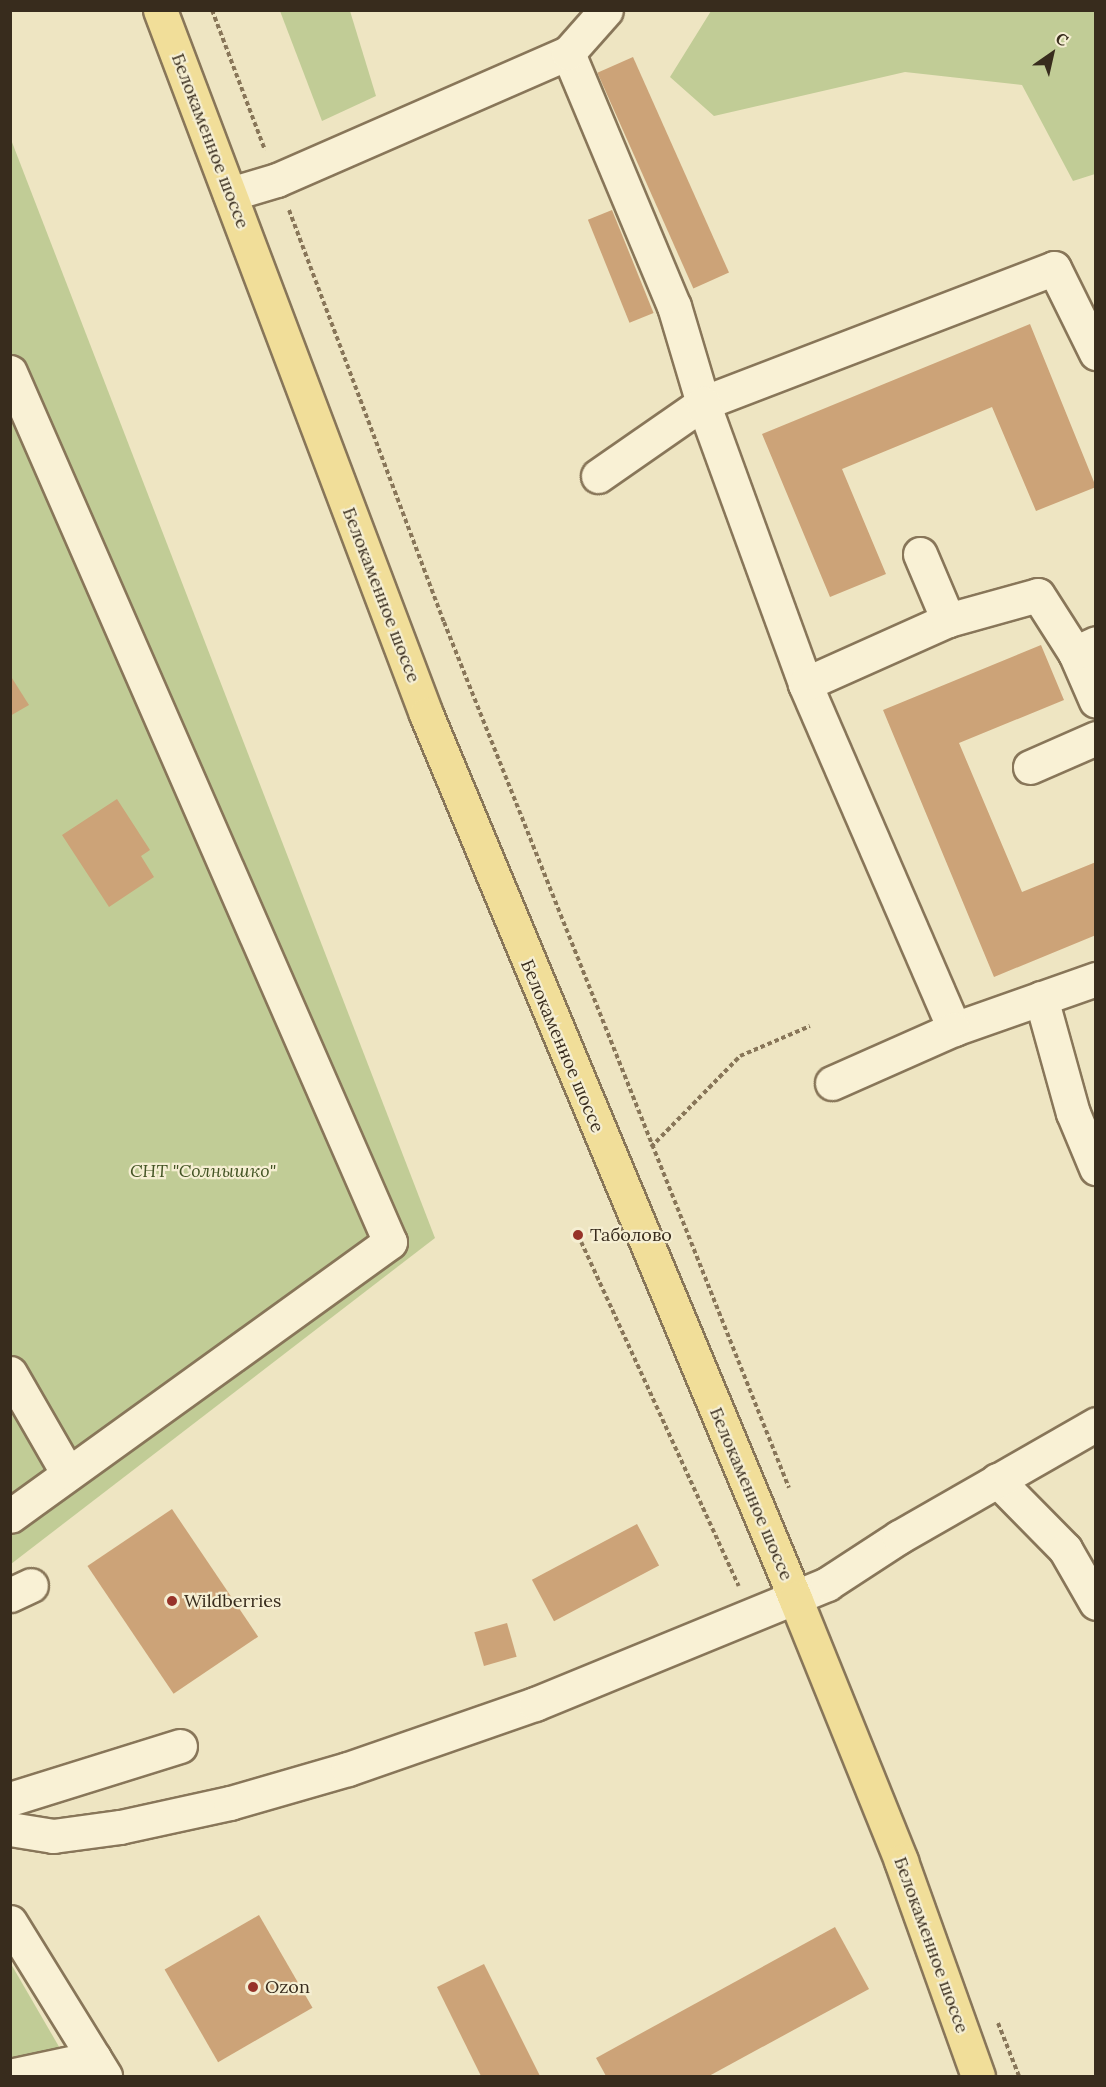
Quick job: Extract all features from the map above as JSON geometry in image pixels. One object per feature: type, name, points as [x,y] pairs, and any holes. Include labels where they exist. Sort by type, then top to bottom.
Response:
[{"type":"main road","name":"Белокаменное шоссе","points":[[160,10],[426,714],[795,1598],[901,1861],[978,2076]]},
{"type":"street","points":[[230,194],[277,180],[568,53],[606,11]]},
{"type":"street","points":[[568,53],[674,306],[703,404],[805,684],[954,1029]]},
{"type":"street","points":[[598,476],[703,404],[1054,268],[1095,353]]},
{"type":"street","points":[[10,372],[390,1242],[67,1472],[10,1516]]},
{"type":"street","points":[[920,554],[948,620]]},
{"type":"street","points":[[805,684],[948,620],[1038,595],[1085,648],[1095,701]]},
{"type":"street","points":[[1030,767],[1095,738]]},
{"type":"street","points":[[832,1083],[954,1029],[1095,979]]},
{"type":"street","points":[[1041,998],[1072,1113],[1095,1168]]},
{"type":"street","points":[[10,1374],[67,1472]]},
{"type":"street","points":[[10,1829],[53,1836],[120,1827],[230,1803],[348,1769],[535,1704],[827,1584],[898,1537],[1095,1424]]},
{"type":"street","points":[[997,1480],[1065,1549],[1095,1603]]},
{"type":"street","points":[[10,1799],[180,1746]]},
{"type":"street","points":[[10,1922],[99,2067],[10,2076]]},
{"type":"path","points":[[212,10],[444,622],[651,1147],[792,1496]]},
{"type":"path","points":[[651,1147],[740,1056],[810,1026]]},
{"type":"path","points":[[578,1235],[732,1569]]},
{"type":"green space","points":[[280,11],[350,11],[376,96],[322,121]]},
{"type":"green space","points":[[711,11],[1095,11],[1095,174],[1073,181],[1022,85],[905,72],[714,116],[670,77]]},
{"type":"green space","name":"СНТ \"Солнышко\"","points":[[10,137],[435,1238],[11,1564],[10,1564]]},
{"type":"green space","points":[[11,1964],[76,2076],[11,2076]]},
{"type":"building","points":[[633,57],[729,273],[693,288],[597,73]]},
{"type":"building","points":[[612,210],[654,313],[629,323],[588,220]]},
{"type":"building","points":[[1030,324],[1096,487],[1036,511],[992,407],[842,469],[886,574],[830,597],[762,434]]},
{"type":"building","points":[[1041,645],[1064,700],[959,743],[1022,892],[1096,862],[1096,935],[994,977],[883,710]]},
{"type":"building","points":[[10,675],[29,705],[10,716]]},
{"type":"building","points":[[117,799],[150,850],[141,856],[154,877],[109,907],[62,835]]},
{"type":"building","name":"Wildberries","points":[[172,1509],[258,1637],[174,1694],[87,1566]]},
{"type":"building","points":[[637,1524],[659,1565],[554,1621],[532,1580]]},
{"type":"building","points":[[507,1623],[517,1657],[484,1666],[474,1632]]},
{"type":"building","points":[[259,1915],[312,2008],[218,2062],[165,1970]]},
{"type":"building","points":[[835,1927],[869,1989],[709,2076],[606,2076],[596,2058]]},
{"type":"building","points":[[484,1964],[540,2076],[481,2076],[437,1987]]},
{"type":"place","name":"Таболово","points":[[578,1235]]},
{"type":"place","name":"Wildberries","points":[[172,1601]]},
{"type":"place","name":"Ozon","points":[[253,1987]]}]
